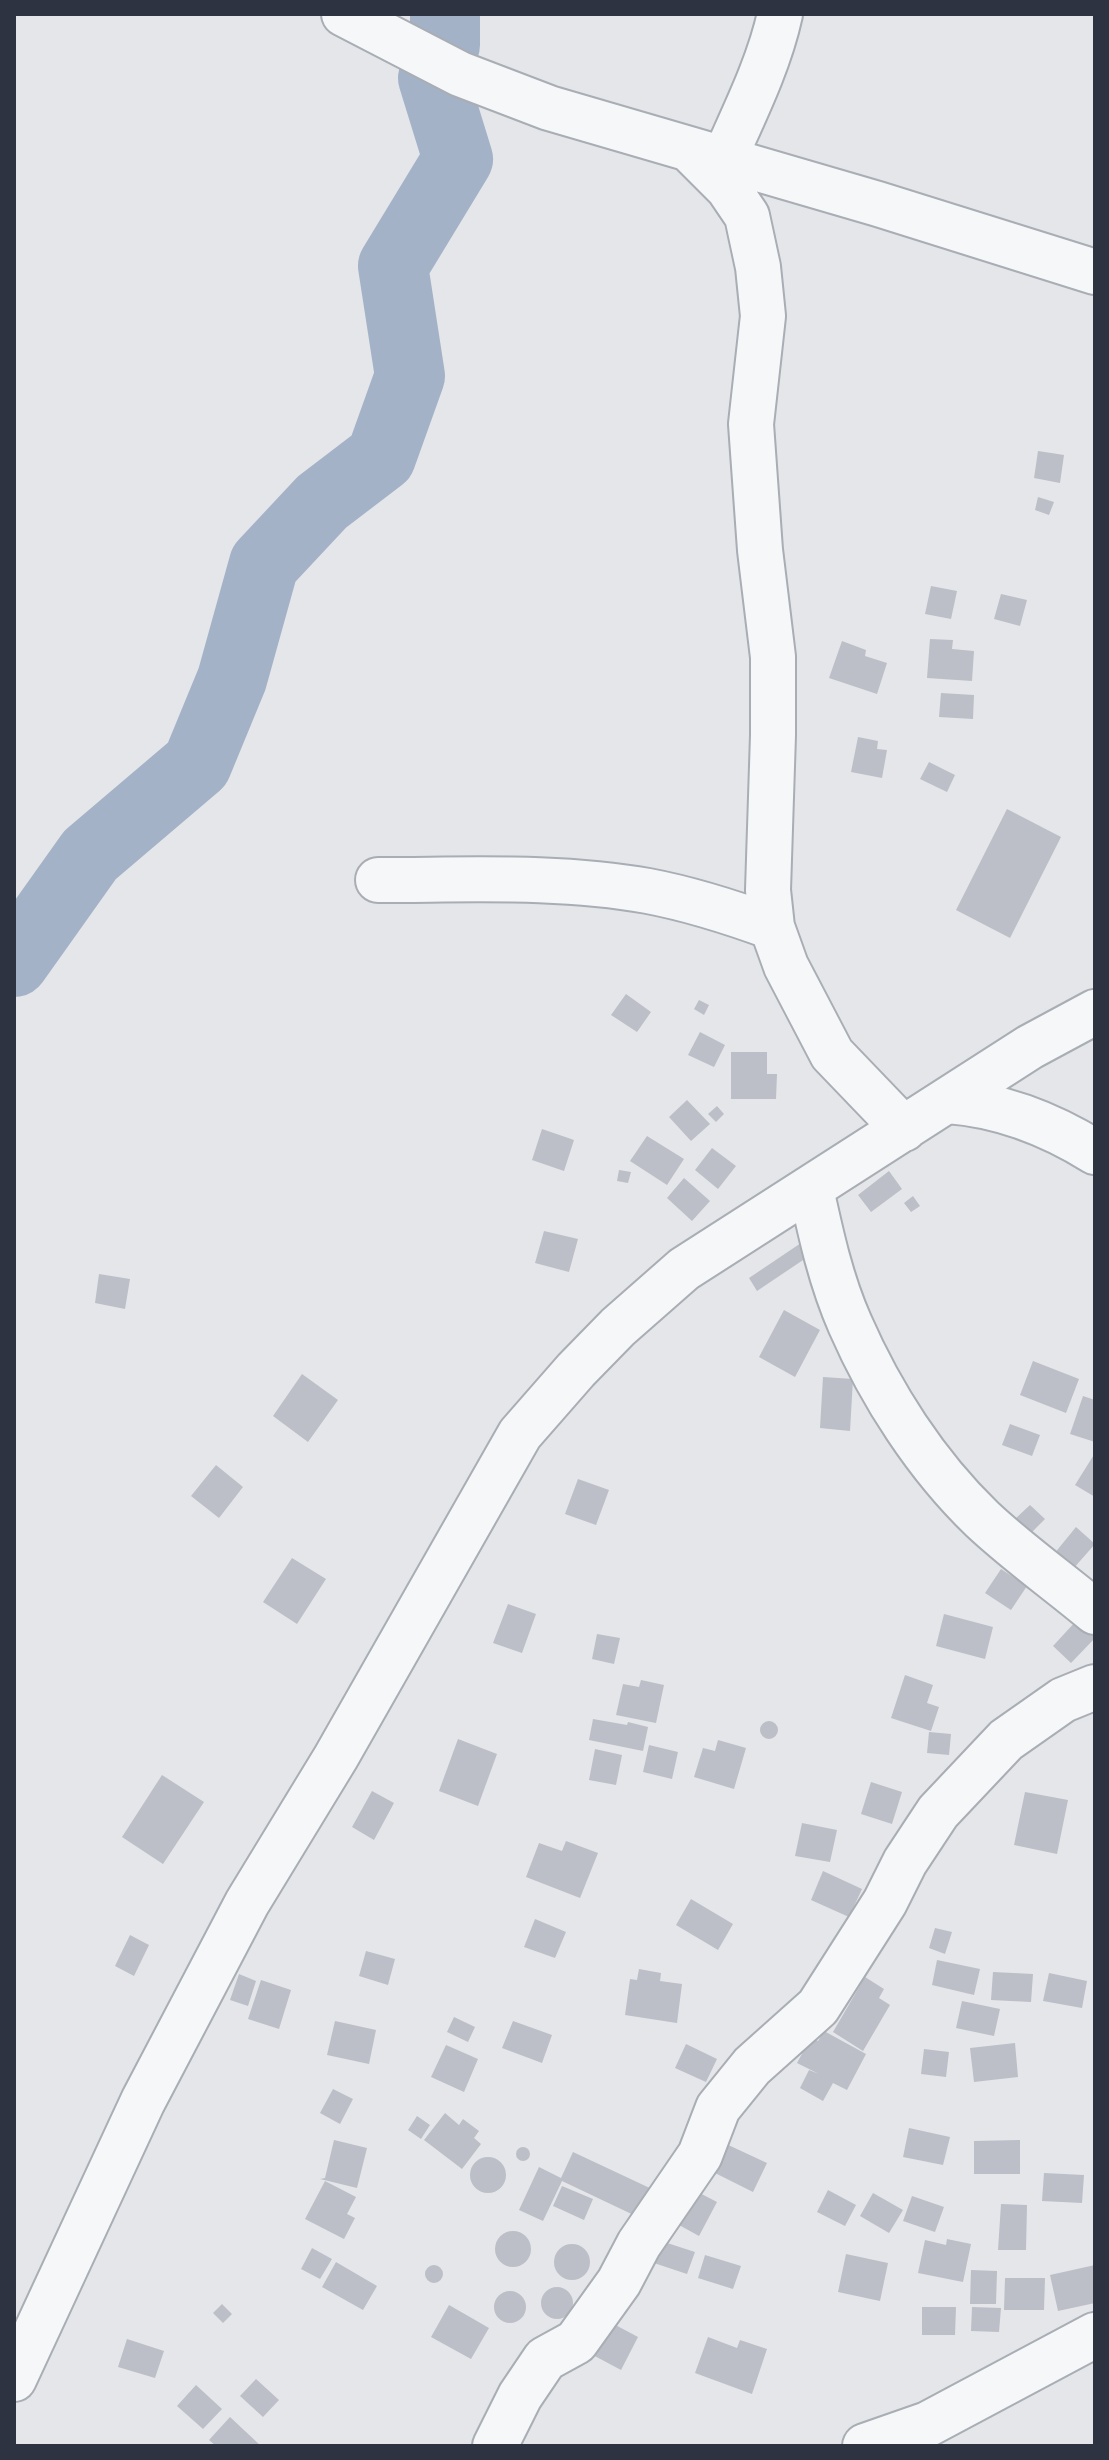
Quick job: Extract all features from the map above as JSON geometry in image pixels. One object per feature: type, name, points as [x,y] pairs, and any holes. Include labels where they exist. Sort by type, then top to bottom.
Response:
[{"type":"street","points":[[344,14],[460,74],[549,108],[878,204],[1095,272]]},
{"type":"street","points":[[707,154],[763,67],[780,14]]},
{"type":"street","points":[[707,154],[747,216],[758,267],[763,316],[751,424],[760,550],[773,657],[768,890],[772,927],[786,966],[832,1054],[904,1129]]},
{"type":"street","points":[[378,880],[585,883],[646,891],[701,903],[772,927]]},
{"type":"street","points":[[14,2379],[143,2101],[247,1903],[336,1757],[520,1434],[618,1327],[684,1269],[1030,1047],[1095,1012]]},
{"type":"street","points":[[948,1101],[981,1104],[1018,1115],[1057,1130],[1095,1152]]},
{"type":"street","points":[[811,1189],[827,1260],[849,1322],[883,1391],[913,1436],[928,1458],[982,1519],[1095,1612]]},
{"type":"street","points":[[495,2446],[520,2396],[545,2359],[576,2342],[619,2282],[639,2244],[700,2155],[718,2108],[752,2066],[818,2007],[938,1812],[1006,1740],[1063,1700],[1095,1687]]},
{"type":"street","points":[[865,2446],[928,2424],[1095,2335]]},
{"type":"building","points":[[1038,451],[1064,455],[1060,483],[1034,478]]},
{"type":"building","points":[[1038,497],[1054,502],[1049,515],[1035,510]]},
{"type":"building","points":[[931,586],[957,591],[951,619],[925,614]]},
{"type":"building","points":[[1001,594],[1027,600],[1020,626],[994,619]]},
{"type":"building","points":[[930,639],[953,640],[952,649],[974,651],[972,681],[927,678]]},
{"type":"building","points":[[842,641],[866,650],[865,656],[887,663],[877,694],[829,678]]},
{"type":"building","points":[[941,693],[974,695],[973,719],[939,717]]},
{"type":"building","points":[[858,737],[878,741],[877,749],[887,750],[882,778],[851,772]]},
{"type":"building","points":[[929,762],[955,775],[947,792],[920,779]]},
{"type":"building","points":[[1007,809],[1061,837],[1010,938],[956,910]]},
{"type":"building","points":[[626,994],[651,1012],[637,1032],[611,1015]]},
{"type":"building","points":[[699,1000],[709,1005],[704,1015],[694,1009]]},
{"type":"building","points":[[700,1032],[725,1045],[714,1067],[688,1055]]},
{"type":"building","points":[[731,1052],[767,1052],[767,1074],[777,1074],[776,1099],[731,1099]]},
{"type":"building","points":[[687,1100],[710,1124],[691,1141],[669,1117]]},
{"type":"building","points":[[717,1106],[724,1114],[716,1122],[708,1114]]},
{"type":"building","points":[[542,1129],[574,1140],[564,1171],[532,1160]]},
{"type":"building","points":[[647,1136],[684,1159],[667,1185],[630,1161]]},
{"type":"building","points":[[712,1148],[736,1166],[718,1189],[695,1170]]},
{"type":"building","points":[[619,1170],[631,1172],[628,1183],[617,1181]]},
{"type":"building","points":[[889,1171],[902,1189],[871,1212],[858,1195]]},
{"type":"building","points":[[684,1178],[710,1201],[692,1221],[667,1198]]},
{"type":"building","points":[[913,1196],[920,1206],[911,1212],[904,1203]]},
{"type":"building","points":[[544,1231],[578,1239],[569,1272],[535,1263]]},
{"type":"building","points":[[804,1241],[812,1254],[757,1291],[749,1278]]},
{"type":"building","points":[[99,1274],[130,1279],[125,1309],[95,1303]]},
{"type":"building","points":[[784,1310],[820,1330],[795,1377],[759,1357]]},
{"type":"building","points":[[1033,1361],[1079,1379],[1066,1413],[1020,1395]]},
{"type":"building","points":[[302,1374],[338,1400],[308,1442],[273,1416]]},
{"type":"building","points":[[823,1377],[853,1379],[850,1431],[820,1428]]},
{"type":"building","points":[[1083,1396],[1095,1400],[1095,1442],[1070,1434]]},
{"type":"building","points":[[1010,1424],[1040,1435],[1032,1456],[1002,1445]]},
{"type":"building","points":[[1095,1453],[1095,1497],[1075,1485]]},
{"type":"building","points":[[216,1465],[243,1487],[219,1518],[191,1496]]},
{"type":"building","points":[[578,1479],[609,1490],[596,1525],[565,1514]]},
{"type":"building","points":[[1030,1505],[1045,1519],[1030,1534],[1015,1519]]},
{"type":"building","points":[[1076,1527],[1095,1544],[1073,1569],[1054,1554]]},
{"type":"building","points":[[292,1558],[326,1579],[297,1624],[263,1602]]},
{"type":"building","points":[[1001,1569],[1027,1586],[1011,1610],[985,1593]]},
{"type":"building","points":[[508,1604],[536,1614],[522,1653],[493,1643]]},
{"type":"building","points":[[944,1614],[993,1627],[985,1659],[936,1646]]},
{"type":"building","points":[[1077,1620],[1095,1638],[1071,1663],[1053,1646]]},
{"type":"building","points":[[597,1634],[620,1638],[614,1664],[592,1659]]},
{"type":"building","points":[[905,1675],[933,1685],[927,1703],[939,1707],[931,1731],[891,1718]]},
{"type":"building","points":[[641,1680],[664,1685],[656,1723],[616,1715],[623,1684],[639,1687]]},
{"type":"building","points":[[593,1719],[648,1727],[643,1751],[589,1740]]},
{"type":"building","points":[[765,1721],[773,1721],[778,1730],[776,1737],[765,1739],[760,1734],[760,1726]]},
{"type":"building","points":[[929,1732],[951,1734],[949,1755],[927,1753]]},
{"type":"building","points":[[458,1739],[497,1754],[478,1806],[439,1791]]},
{"type":"building","points":[[718,1740],[746,1748],[734,1789],[694,1777],[703,1748],[715,1751]]},
{"type":"building","points":[[649,1745],[678,1752],[672,1779],[643,1772]]},
{"type":"building","points":[[595,1749],[622,1755],[616,1785],[589,1780]]},
{"type":"building","points":[[162,1775],[204,1802],[163,1864],[122,1837]]},
{"type":"building","points":[[871,1782],[902,1792],[892,1824],[861,1814]]},
{"type":"building","points":[[372,1791],[394,1803],[374,1840],[352,1827]]},
{"type":"building","points":[[1025,1792],[1068,1800],[1057,1854],[1014,1845]]},
{"type":"building","points":[[802,1823],[837,1830],[830,1862],[795,1856]]},
{"type":"building","points":[[566,1841],[598,1853],[580,1898],[526,1877],[539,1843],[562,1851]]},
{"type":"building","points":[[823,1871],[862,1889],[849,1917],[811,1900]]},
{"type":"building","points":[[691,1899],[733,1924],[718,1950],[676,1925]]},
{"type":"building","points":[[535,1919],[566,1932],[555,1958],[524,1947]]},
{"type":"building","points":[[935,1928],[952,1932],[945,1954],[929,1948]]},
{"type":"building","points":[[130,1935],[149,1945],[134,1976],[115,1966]]},
{"type":"building","points":[[366,1951],[395,1959],[388,1985],[359,1976]]},
{"type":"building","points":[[937,1960],[980,1969],[974,1995],[932,1985]]},
{"type":"building","points":[[639,1969],[661,1973],[660,1981],[682,1984],[677,2023],[625,2015],[630,1979],[637,1980]]},
{"type":"building","points":[[993,1972],[1033,1974],[1031,2002],[991,2000]]},
{"type":"building","points":[[1049,1973],[1087,1981],[1082,2008],[1043,2001]]},
{"type":"building","points":[[239,1974],[256,1981],[248,2006],[230,2000]]},
{"type":"building","points":[[865,1977],[884,1989],[879,1998],[890,2005],[863,2051],[833,2032]]},
{"type":"building","points":[[261,1980],[291,1990],[279,2029],[248,2019]]},
{"type":"building","points":[[962,2001],[1000,2009],[994,2036],[956,2028]]},
{"type":"building","points":[[454,2017],[475,2027],[468,2042],[447,2032]]},
{"type":"building","points":[[335,2021],[376,2030],[369,2064],[327,2055]]},
{"type":"building","points":[[513,2021],[552,2035],[542,2063],[502,2048]]},
{"type":"building","points":[[824,2031],[866,2054],[847,2090],[833,2083],[823,2101],[800,2088],[809,2070],[819,2074],[797,2063],[811,2037],[818,2041]]},
{"type":"building","points":[[1015,2043],[1018,2077],[974,2082],[970,2048]]},
{"type":"building","points":[[686,2044],[717,2059],[706,2082],[675,2068]]},
{"type":"building","points":[[446,2045],[478,2059],[464,2092],[431,2077]]},
{"type":"building","points":[[924,2049],[949,2052],[946,2077],[921,2074]]},
{"type":"building","points":[[333,2089],[353,2099],[340,2124],[320,2113]]},
{"type":"building","points":[[445,2113],[459,2125],[463,2119],[479,2131],[474,2138],[481,2144],[462,2169],[424,2140]]},
{"type":"building","points":[[417,2116],[430,2125],[421,2139],[408,2130]]},
{"type":"building","points":[[909,2128],[950,2137],[943,2165],[903,2157]]},
{"type":"building","points":[[334,2140],[367,2148],[357,2188],[320,2179],[325,2178]]},
{"type":"building","points":[[1020,2140],[1020,2174],[974,2174],[974,2141]]},
{"type":"building","points":[[724,2143],[767,2163],[753,2192],[711,2171]]},
{"type":"building","points":[[523,2147],[530,2154],[523,2161],[516,2154]]},
{"type":"building","points":[[573,2152],[654,2190],[640,2218],[562,2181],[543,2221],[519,2210],[539,2167],[561,2178]]},
{"type":"building","points":[[488,2157],[501,2162],[506,2175],[501,2188],[488,2193],[475,2188],[470,2175],[475,2162]]},
{"type":"building","points":[[1044,2173],[1084,2175],[1082,2203],[1042,2201]]},
{"type":"building","points":[[325,2181],[356,2197],[347,2214],[355,2218],[344,2239],[305,2219]]},
{"type":"building","points":[[562,2186],[593,2199],[584,2220],[553,2206]]},
{"type":"building","points":[[688,2187],[717,2202],[699,2236],[670,2220]]},
{"type":"building","points":[[828,2190],[856,2205],[845,2226],[817,2212]]},
{"type":"building","points":[[873,2193],[903,2210],[889,2233],[860,2216]]},
{"type":"building","points":[[912,2196],[944,2207],[935,2232],[903,2221]]},
{"type":"building","points":[[1001,2204],[1027,2205],[1026,2250],[998,2250]]},
{"type":"building","points":[[513,2231],[526,2236],[531,2249],[526,2262],[513,2267],[500,2262],[495,2249],[500,2236]]},
{"type":"building","points":[[947,2239],[971,2244],[963,2282],[918,2273],[925,2240],[946,2245]]},
{"type":"building","points":[[661,2241],[695,2252],[687,2274],[654,2263]]},
{"type":"building","points":[[572,2244],[585,2249],[590,2262],[585,2275],[572,2280],[559,2275],[554,2262],[559,2249]]},
{"type":"building","points":[[312,2248],[332,2259],[320,2279],[301,2269]]},
{"type":"building","points":[[846,2254],[888,2263],[880,2301],[838,2292]]},
{"type":"building","points":[[705,2255],[741,2266],[733,2289],[698,2278]]},
{"type":"building","points":[[336,2262],[377,2286],[363,2310],[322,2287]]},
{"type":"building","points":[[434,2265],[443,2274],[434,2283],[425,2274]]},
{"type":"building","points":[[1095,2265],[1095,2303],[1058,2311],[1050,2275]]},
{"type":"building","points":[[971,2270],[997,2271],[996,2304],[970,2304]]},
{"type":"building","points":[[1005,2278],[1045,2278],[1044,2310],[1004,2310]]},
{"type":"building","points":[[557,2287],[569,2291],[573,2303],[569,2315],[557,2319],[545,2315],[541,2303],[545,2291]]},
{"type":"building","points":[[510,2291],[522,2295],[526,2307],[522,2319],[510,2323],[498,2319],[494,2307],[498,2295]]},
{"type":"building","points":[[222,2304],[232,2314],[223,2323],[213,2313]]},
{"type":"building","points":[[449,2305],[489,2328],[471,2359],[431,2337]]},
{"type":"building","points":[[922,2307],[956,2307],[955,2335],[922,2335]]},
{"type":"building","points":[[972,2307],[1001,2308],[999,2332],[971,2331]]},
{"type":"building","points":[[608,2321],[638,2337],[621,2370],[591,2354]]},
{"type":"building","points":[[708,2337],[737,2348],[740,2340],[767,2349],[752,2394],[695,2373]]},
{"type":"building","points":[[127,2339],[164,2351],[155,2378],[118,2367]]},
{"type":"building","points":[[256,2379],[279,2400],[263,2417],[240,2396]]},
{"type":"building","points":[[196,2385],[222,2409],[203,2429],[177,2406]]},
{"type":"building","points":[[230,2417],[261,2446],[216,2446],[209,2440]]},
{"type":"waterway","points":[[445,14],[445,45]]},
{"type":"waterway","points":[[14,962],[90,855],[197,764],[232,679],[264,564],[322,502],[381,457],[410,376],[393,266],[458,159],[433,78]]}]
